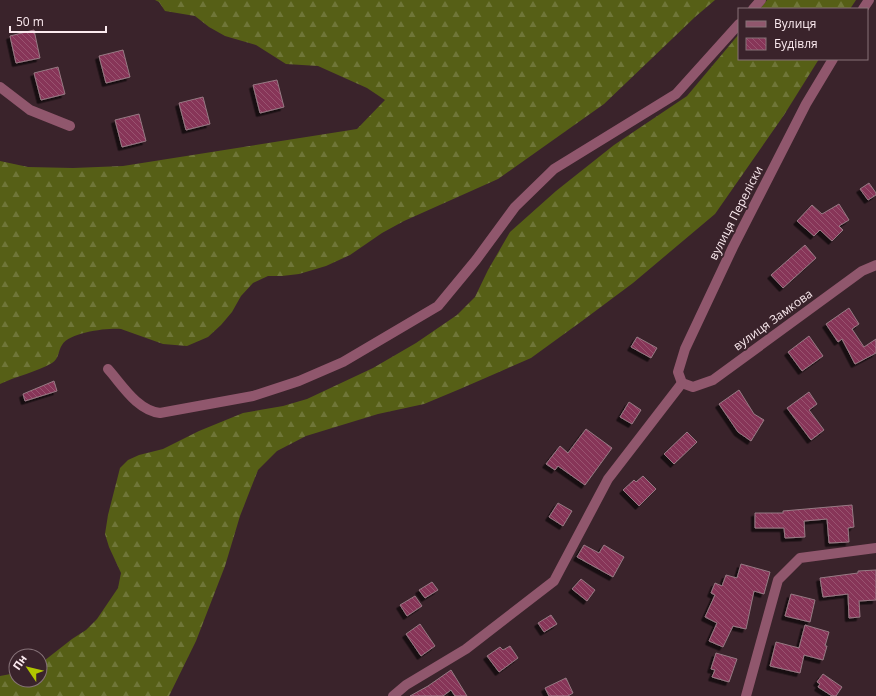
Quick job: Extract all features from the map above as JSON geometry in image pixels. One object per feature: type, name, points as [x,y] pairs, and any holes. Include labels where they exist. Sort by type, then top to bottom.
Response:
[{"type":"street","points":[[754,8],[761,0]]},
{"type":"street","points":[[108,369],[139,404],[153,412],[160,413],[253,396],[299,381],[343,362],[438,306],[476,260],[515,207],[554,169],[676,94],[738,25]]},
{"type":"street","name":"вулиця Переліски","points":[[682,383],[678,372],[685,349],[733,246],[806,104],[832,60]]},
{"type":"street","points":[[0,87],[30,110],[70,126]]},
{"type":"street","name":"вулиця Замкова","points":[[682,383],[693,388],[713,380],[862,271],[876,265]]},
{"type":"street","points":[[393,696],[406,686],[466,649],[554,581],[608,479],[682,383]]},
{"type":"street","points":[[746,696],[778,580],[800,558],[876,548]]},
{"type":"green space","points":[[155,0],[715,0],[695,17],[604,104],[498,179],[404,221],[382,233],[350,255],[326,266],[299,274],[268,276],[253,283],[241,296],[232,312],[208,337],[187,346],[163,344],[121,329],[107,329],[80,334],[66,341],[62,345],[56,359],[52,363],[0,384],[0,161],[28,167],[73,168],[123,166],[357,129],[385,100],[367,88],[318,66],[286,64],[256,45],[225,36],[209,27],[195,16],[165,11],[159,2]]},
{"type":"green space","points":[[767,0],[856,0],[851,8],[761,8]]},
{"type":"green space","points":[[738,35],[738,60],[818,60],[784,115],[715,214],[633,283],[531,358],[424,404],[378,414],[306,436],[277,451],[258,470],[240,516],[225,566],[196,641],[169,696],[0,696],[0,676],[8,674],[8,688],[48,688],[48,658],[86,630],[97,619],[118,588],[121,573],[109,547],[105,534],[108,515],[120,468],[128,460],[139,455],[163,449],[199,431],[243,413],[283,406],[307,399],[373,368],[416,343],[457,315],[475,297],[488,270],[510,232],[556,191],[614,145],[687,96]]},
{"type":"building","points":[[34,30],[40,58],[16,63],[10,36]]},
{"type":"building","points":[[123,50],[130,77],[106,83],[99,56]]},
{"type":"building","points":[[58,67],[65,94],[41,100],[34,73]]},
{"type":"building","points":[[277,80],[284,107],[260,113],[253,85]]},
{"type":"building","points":[[203,97],[210,124],[186,130],[179,103]]},
{"type":"building","points":[[139,114],[146,141],[122,147],[115,120]]},
{"type":"building","points":[[869,183],[876,195],[868,200],[860,189]]},
{"type":"building","points":[[839,204],[849,220],[839,226],[843,230],[832,241],[820,230],[814,236],[797,221],[812,205],[822,214]]},
{"type":"building","points":[[805,245],[816,258],[783,288],[771,275]]},
{"type":"building","points":[[849,308],[859,324],[852,329],[864,347],[876,339],[876,353],[855,364],[842,339],[838,342],[826,324]]},
{"type":"building","points":[[809,336],[823,356],[802,371],[788,352]]},
{"type":"building","points":[[637,337],[657,348],[651,358],[631,347]]},
{"type":"building","points":[[54,381],[57,391],[25,401],[23,394]]},
{"type":"building","points":[[739,390],[754,414],[764,420],[751,441],[738,432],[719,404]]},
{"type":"building","points":[[809,392],[817,404],[809,410],[824,430],[811,440],[787,408]]},
{"type":"building","points":[[629,402],[641,410],[632,424],[620,417]]},
{"type":"building","points":[[586,429],[612,448],[585,485],[558,466],[555,470],[546,464],[560,446],[568,453]]},
{"type":"building","points":[[687,432],[697,442],[674,464],[664,454]]},
{"type":"building","points":[[643,476],[656,489],[639,506],[623,490],[634,480],[636,482]]},
{"type":"building","points":[[558,503],[572,511],[563,526],[549,517]]},
{"type":"building","points":[[852,505],[854,527],[848,528],[849,542],[829,543],[827,519],[804,521],[805,537],[785,538],[784,528],[755,528],[755,513],[783,513],[783,511]]},
{"type":"building","points":[[584,545],[599,553],[604,545],[624,557],[613,577],[577,557]]},
{"type":"building","points":[[741,564],[770,572],[764,594],[754,591],[746,629],[733,626],[723,647],[709,641],[717,623],[705,617],[715,595],[711,593],[715,583],[722,586],[726,575],[737,578]]},
{"type":"building","points":[[876,570],[876,600],[859,601],[860,617],[849,618],[848,594],[823,597],[820,578],[858,573],[858,571]]},
{"type":"building","points":[[581,579],[595,590],[587,601],[572,589]]},
{"type":"building","points":[[432,582],[438,590],[425,598],[419,590]]},
{"type":"building","points":[[791,594],[815,600],[810,622],[785,616]]},
{"type":"building","points":[[415,596],[422,606],[407,616],[400,605]]},
{"type":"building","points":[[551,615],[557,624],[544,632],[538,623]]},
{"type":"building","points":[[420,624],[435,646],[421,656],[406,634]]},
{"type":"building","points":[[805,625],[829,632],[823,660],[804,655],[800,673],[770,666],[776,642],[799,648]]},
{"type":"building","points":[[510,646],[518,658],[499,672],[487,656],[500,647],[503,650]]},
{"type":"building","points":[[716,653],[737,659],[729,682],[712,677],[715,670],[711,669]]},
{"type":"building","points":[[451,670],[467,696],[455,696],[451,690],[443,696],[410,696],[428,686]]},
{"type":"building","points":[[823,674],[842,687],[836,696],[832,696],[818,687],[820,684],[817,682]]},
{"type":"building","points":[[566,678],[573,693],[568,696],[549,696],[545,688]]}]
